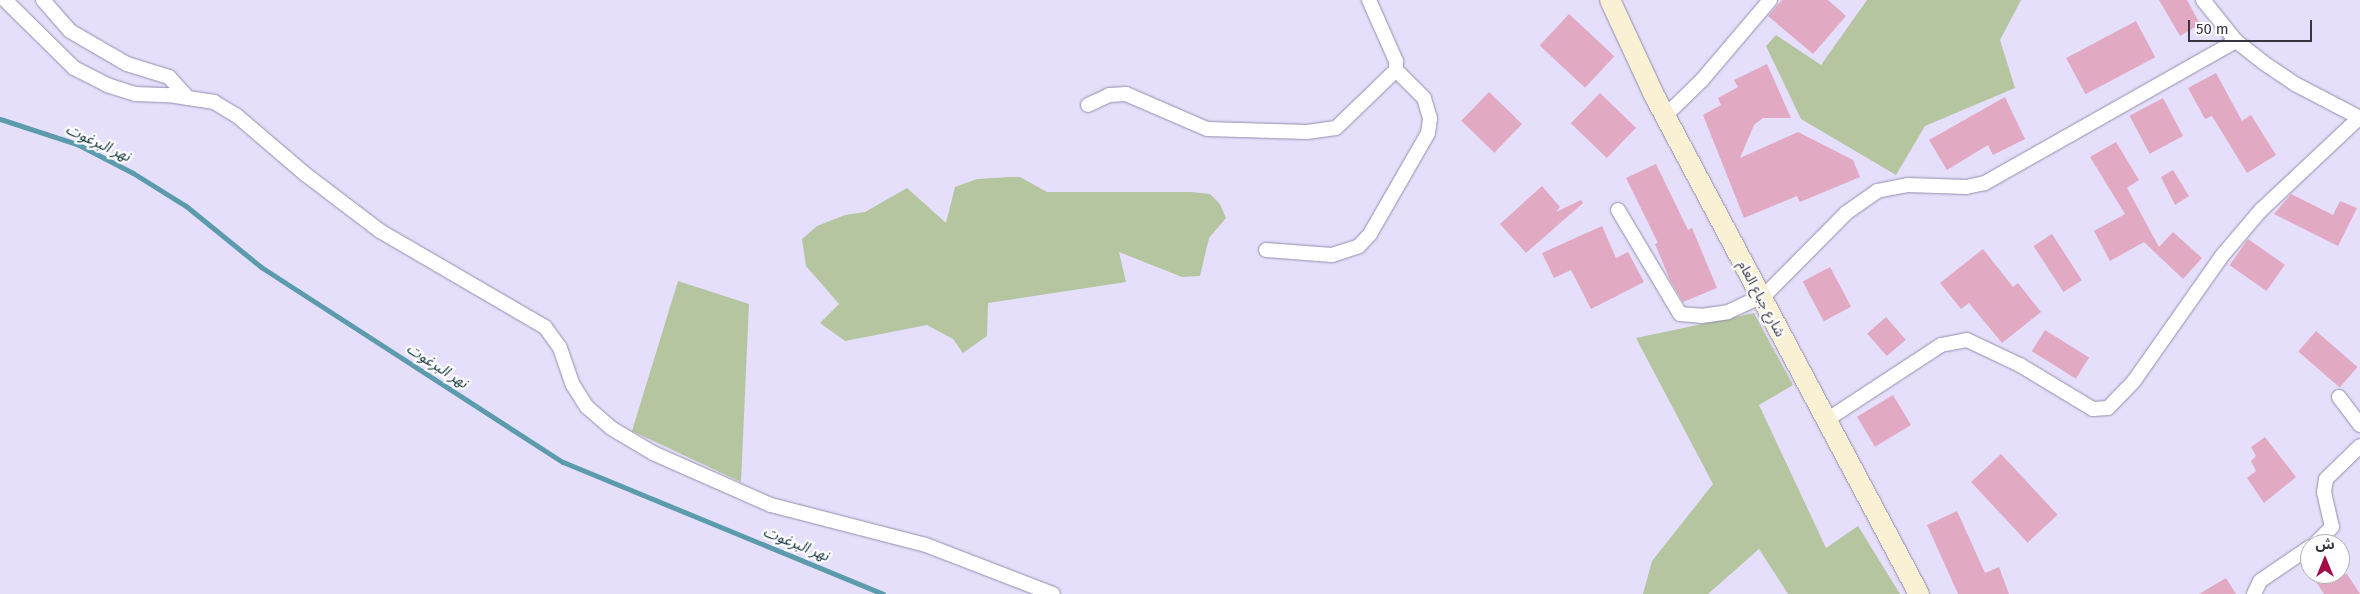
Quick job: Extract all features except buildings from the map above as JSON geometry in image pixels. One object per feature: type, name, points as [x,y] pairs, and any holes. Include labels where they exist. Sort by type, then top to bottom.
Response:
[{"type":"main road","name":"شارع جباع العام","points":[[1610,0],[1665,116],[1825,421],[1919,594]]},
{"type":"street","points":[[4,0],[74,68],[107,85],[135,94],[214,102],[236,115],[304,174],[380,231],[545,327],[560,348],[573,385],[587,407],[611,428],[654,453],[771,505],[926,545],[1052,594]]},
{"type":"street","points":[[43,0],[70,32],[127,64],[169,77],[188,98]]},
{"type":"street","points":[[1088,105],[1109,94],[1126,94],[1207,129],[1327,131],[1346,120],[1396,70],[1396,61],[1369,0]]},
{"type":"street","points":[[1665,116],[1702,80],[1770,0]]},
{"type":"street","points":[[1825,421],[1918,358],[1941,345],[1961,340],[1985,346],[2093,409],[2108,408],[2134,381],[2221,257],[2261,210],[2360,118],[2295,84],[2236,41],[2203,0]]},
{"type":"street","points":[[1618,210],[1680,314],[1701,316],[1728,312],[1760,298],[1846,213],[1877,192],[1908,185],[1966,186],[1985,183],[2236,41]]},
{"type":"street","points":[[1266,250],[1332,254],[1359,246],[1370,234],[1428,133],[1430,118],[1424,98],[1396,70]]},
{"type":"street","points":[[2339,397],[2360,425]]},
{"type":"street","points":[[2325,534],[2332,527],[2324,492],[2326,479],[2360,446]]},
{"type":"street","points":[[2254,594],[2260,581],[2300,554]]},
{"type":"green space","points":[[1867,0],[2021,0],[2000,40],[2015,88],[1925,126],[1896,175],[1801,119],[1766,46],[1776,35],[1821,65]]},
{"type":"green space","points":[[1020,177],[1047,192],[1192,192],[1210,194],[1220,204],[1226,218],[1209,238],[1200,276],[1182,277],[1119,252],[1126,282],[988,303],[987,336],[963,353],[953,339],[927,325],[845,341],[820,323],[839,304],[806,266],[802,239],[817,226],[845,215],[865,212],[907,188],[946,223],[955,187],[977,179]]},
{"type":"green space","points":[[678,281],[749,304],[741,482],[632,431]]},
{"type":"green space","points":[[1754,313],[1793,385],[1759,405],[1826,548],[1858,526],[1900,594],[1788,594],[1759,549],[1708,594],[1643,594],[1652,561],[1713,484],[1636,338]]},
{"type":"waterway","name":"نهر البرغوت","points":[[0,119],[77,144],[133,173],[186,206],[261,267],[563,462],[883,594]]}]
